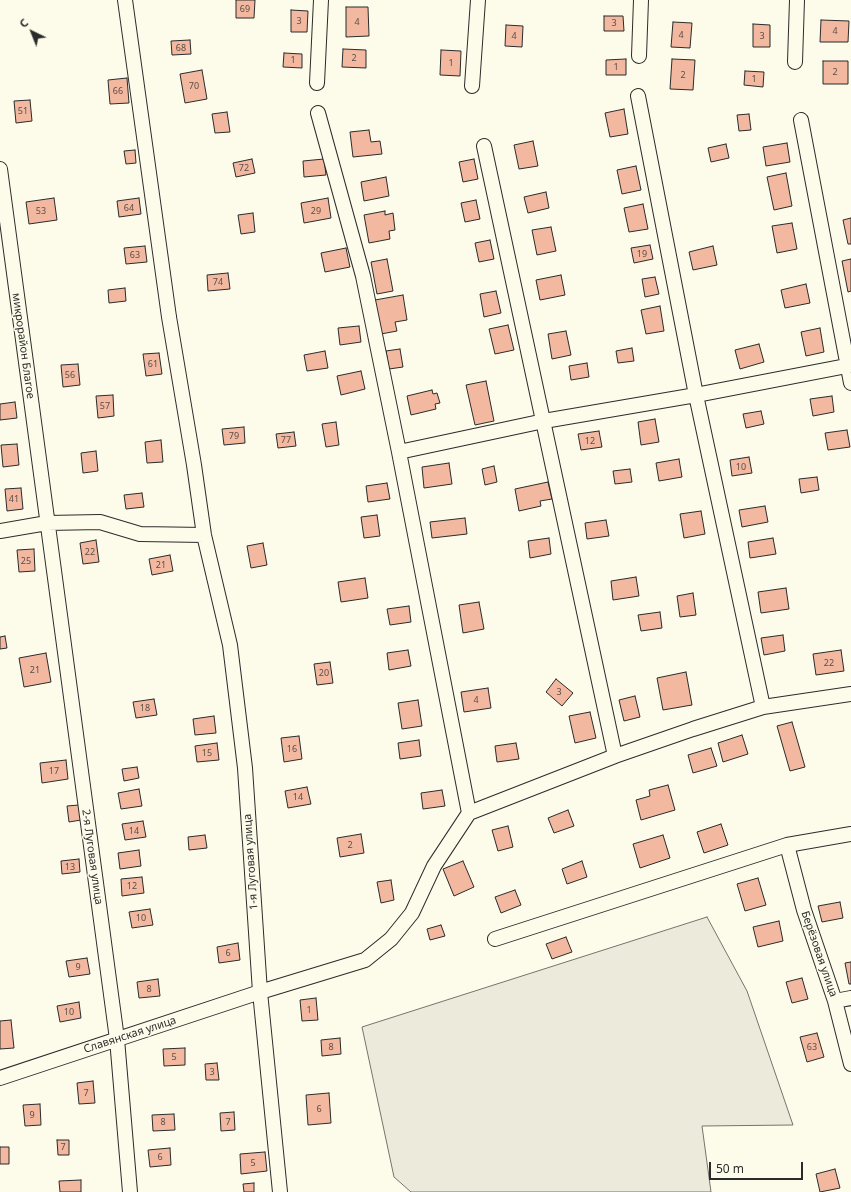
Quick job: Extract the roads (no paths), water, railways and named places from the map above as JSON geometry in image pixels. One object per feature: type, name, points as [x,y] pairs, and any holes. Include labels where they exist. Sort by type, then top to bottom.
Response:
[{"type":"street","name":"1-я Луговая улица","points":[[125,0],[169,317],[194,465],[204,535],[230,645],[245,768],[260,992],[280,1192]]},
{"type":"street","points":[[317,83],[322,0]]},
{"type":"street","points":[[472,86],[478,0]]},
{"type":"street","points":[[639,56],[641,0]]},
{"type":"street","points":[[796,62],[797,0]]},
{"type":"street","points":[[638,96],[696,394],[763,707]]},
{"type":"street","points":[[318,113],[363,276],[469,812],[615,756],[763,707],[851,694]]},
{"type":"street","points":[[801,120],[849,365],[851,383]]},
{"type":"street","points":[[484,146],[615,756]]},
{"type":"street","name":"микрорайон Благое","points":[[0,170],[47,523]]},
{"type":"street","points":[[399,452],[544,421],[849,365]]},
{"type":"street","points":[[0,531],[47,523],[100,522],[140,534],[204,535]]},
{"type":"street","name":"2-я Луговая улица","points":[[47,523],[117,1039],[130,1192]]},
{"type":"street","name":"Славянская улица","points":[[0,1078],[260,992],[365,960],[391,939],[412,913],[434,866],[469,812]]},
{"type":"street","points":[[495,939],[787,845],[851,834]]},
{"type":"street","name":"Берёзовая улица","points":[[787,845],[804,910],[836,1001],[851,1064]]},
{"type":"street","points":[[836,1001],[851,998]]}]
